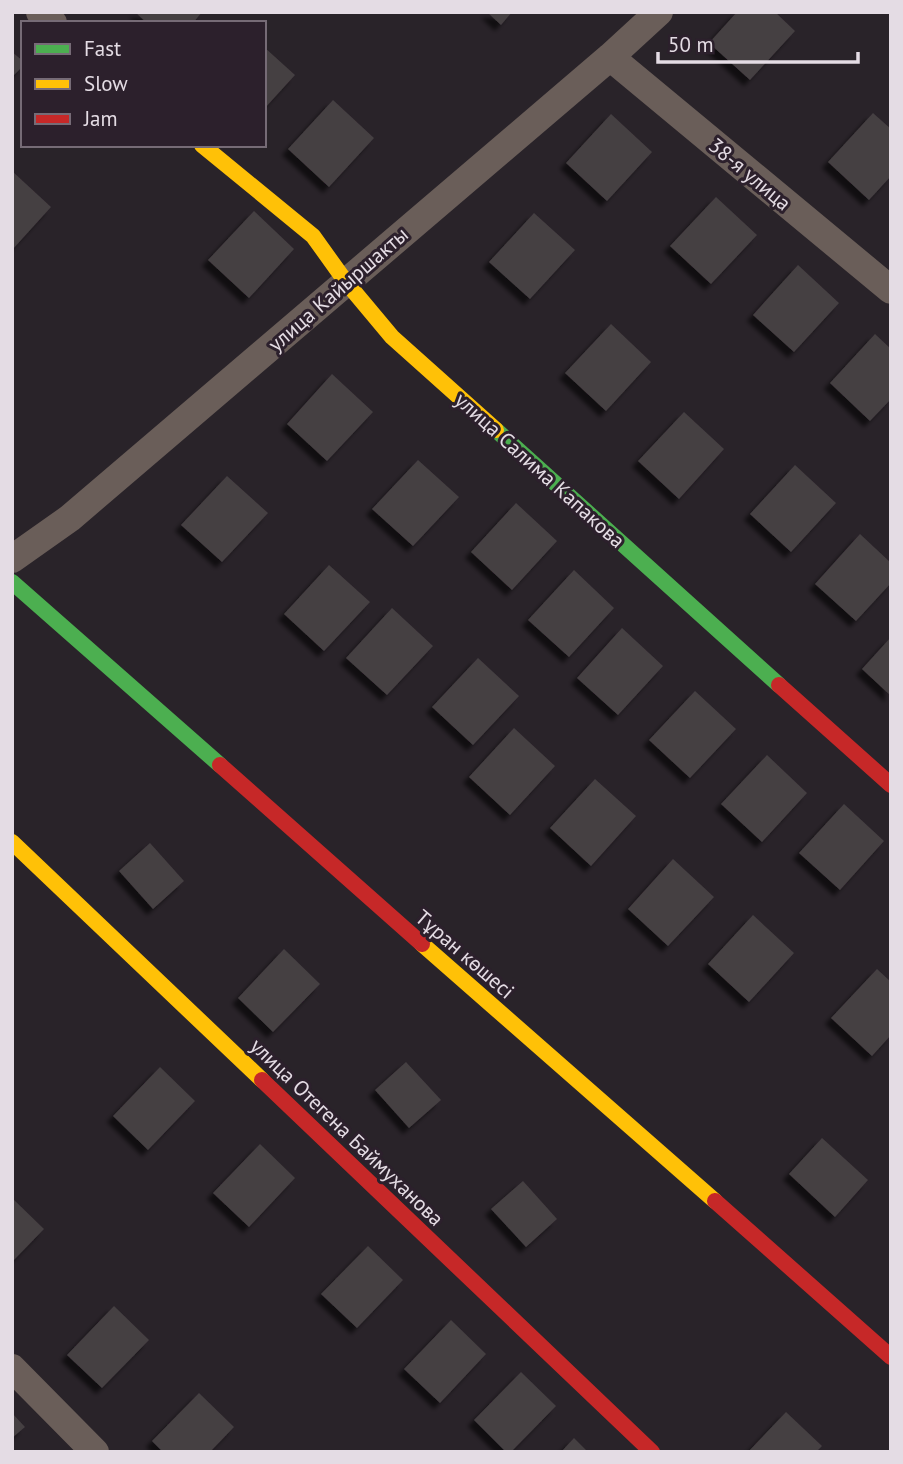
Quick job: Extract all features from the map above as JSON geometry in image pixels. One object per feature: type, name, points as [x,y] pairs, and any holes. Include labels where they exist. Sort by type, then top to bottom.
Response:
[{"type":"street","name":"улица Кайыршакты","points":[[12,559],[70,518],[610,57],[659,12]]},
{"type":"street","name":"38-я улица","points":[[610,57],[891,290]]},
{"type":"street","name":"улица Салима Капакова","points":[[204,147],[313,236],[346,282],[392,337],[891,785]]},
{"type":"street","name":"Тұран көшесі","points":[[12,582],[891,1356]]},
{"type":"street","name":"улица Отегена Баймуханова","points":[[12,842],[652,1452]]},
{"type":"street","points":[[12,1368],[95,1452]]},
{"type":"building","points":[[135,12],[202,12],[195,21],[145,21]]},
{"type":"building","points":[[487,12],[512,12],[501,25]]},
{"type":"building","points":[[737,12],[775,12],[795,31],[750,80],[709,43]]},
{"type":"building","points":[[266,49],[295,75],[266,107]]},
{"type":"building","points":[[12,52],[21,59],[21,68],[12,77]]},
{"type":"building","points":[[333,100],[374,138],[329,187],[288,149]]},
{"type":"building","points":[[873,113],[891,129],[891,176],[869,200],[828,162]]},
{"type":"building","points":[[611,114],[652,152],[607,201],[566,163]]},
{"type":"building","points":[[12,171],[51,207],[12,250]]},
{"type":"building","points":[[716,197],[757,235],[711,284],[670,246]]},
{"type":"building","points":[[254,211],[294,249],[249,298],[208,260]]},
{"type":"building","points":[[534,213],[575,250],[530,299],[489,262]]},
{"type":"building","points":[[798,265],[839,303],[794,352],[753,315]]},
{"type":"building","points":[[611,324],[651,362],[606,411],[565,373]]},
{"type":"building","points":[[875,334],[891,349],[891,399],[870,421],[830,383]]},
{"type":"building","points":[[332,374],[373,412],[327,461],[287,424]]},
{"type":"building","points":[[684,412],[724,449],[679,499],[638,461]]},
{"type":"building","points":[[418,460],[459,497],[413,546],[372,509]]},
{"type":"building","points":[[795,465],[836,503],[791,552],[750,514]]},
{"type":"building","points":[[227,476],[268,513],[222,562],[181,525]]},
{"type":"building","points":[[516,503],[557,541],[512,590],[471,552]]},
{"type":"building","points":[[860,534],[891,563],[891,583],[856,621],[815,584]]},
{"type":"building","points":[[329,565],[370,602],[324,651],[284,614]]},
{"type":"building","points":[[574,570],[614,608],[569,657],[528,620]]},
{"type":"building","points":[[392,608],[433,646],[387,695],[346,658]]},
{"type":"building","points":[[622,628],[663,666],[618,715],[577,678]]},
{"type":"building","points":[[891,637],[891,696],[862,669]]},
{"type":"building","points":[[478,658],[519,696],[473,745],[432,707]]},
{"type":"building","points":[[695,691],[736,729],[690,778],[649,740]]},
{"type":"building","points":[[514,728],[555,766],[510,815],[469,777]]},
{"type":"building","points":[[767,755],[807,793],[762,842],[721,804]]},
{"type":"building","points":[[595,779],[636,816],[591,866],[550,828]]},
{"type":"building","points":[[844,804],[884,841],[840,890],[799,853]]},
{"type":"building","points":[[150,843],[184,881],[153,909],[119,871]]},
{"type":"building","points":[[673,859],[714,897],[668,946],[628,909]]},
{"type":"building","points":[[753,915],[794,953],[749,1002],[708,964]]},
{"type":"building","points":[[284,949],[320,984],[273,1032],[238,998]]},
{"type":"building","points":[[877,969],[891,982],[891,1035],[872,1056],[831,1018]]},
{"type":"building","points":[[406,1062],[441,1100],[409,1128],[375,1090]]},
{"type":"building","points":[[160,1067],[195,1101],[148,1150],[113,1116]]},
{"type":"building","points":[[822,1138],[868,1180],[835,1217],[789,1174]]},
{"type":"building","points":[[260,1144],[295,1178],[249,1227],[213,1193]]},
{"type":"building","points":[[523,1181],[557,1219],[526,1247],[491,1209]]},
{"type":"building","points":[[12,1198],[44,1229],[12,1262]]},
{"type":"building","points":[[368,1246],[403,1280],[357,1328],[321,1294]]},
{"type":"building","points":[[114,1306],[149,1340],[102,1388],[67,1355]]},
{"type":"building","points":[[451,1320],[486,1354],[440,1403],[404,1369]]},
{"type":"building","points":[[521,1372],[556,1406],[511,1452],[506,1452],[474,1420]]},
{"type":"building","points":[[199,1393],[234,1427],[210,1452],[163,1452],[152,1441]]},
{"type":"building","points":[[786,1412],[822,1446],[816,1452],[748,1452]]},
{"type":"building","points":[[12,1413],[25,1427],[12,1438]]},
{"type":"building","points":[[574,1438],[588,1452],[561,1452]]},
{"type":"traffic: fast","points":[[496,430],[779,685]]},
{"type":"traffic: fast","points":[[12,582],[220,765]]},
{"type":"traffic: slow","points":[[204,147],[313,236],[346,282],[392,337],[496,430]]},
{"type":"traffic: slow","points":[[12,842],[262,1080]]},
{"type":"traffic: slow","points":[[422,944],[715,1201]]},
{"type":"traffic: jam","points":[[779,685],[891,785]]},
{"type":"traffic: jam","points":[[220,765],[422,944]]},
{"type":"traffic: jam","points":[[262,1080],[652,1452]]},
{"type":"traffic: jam","points":[[715,1201],[891,1357]]}]
